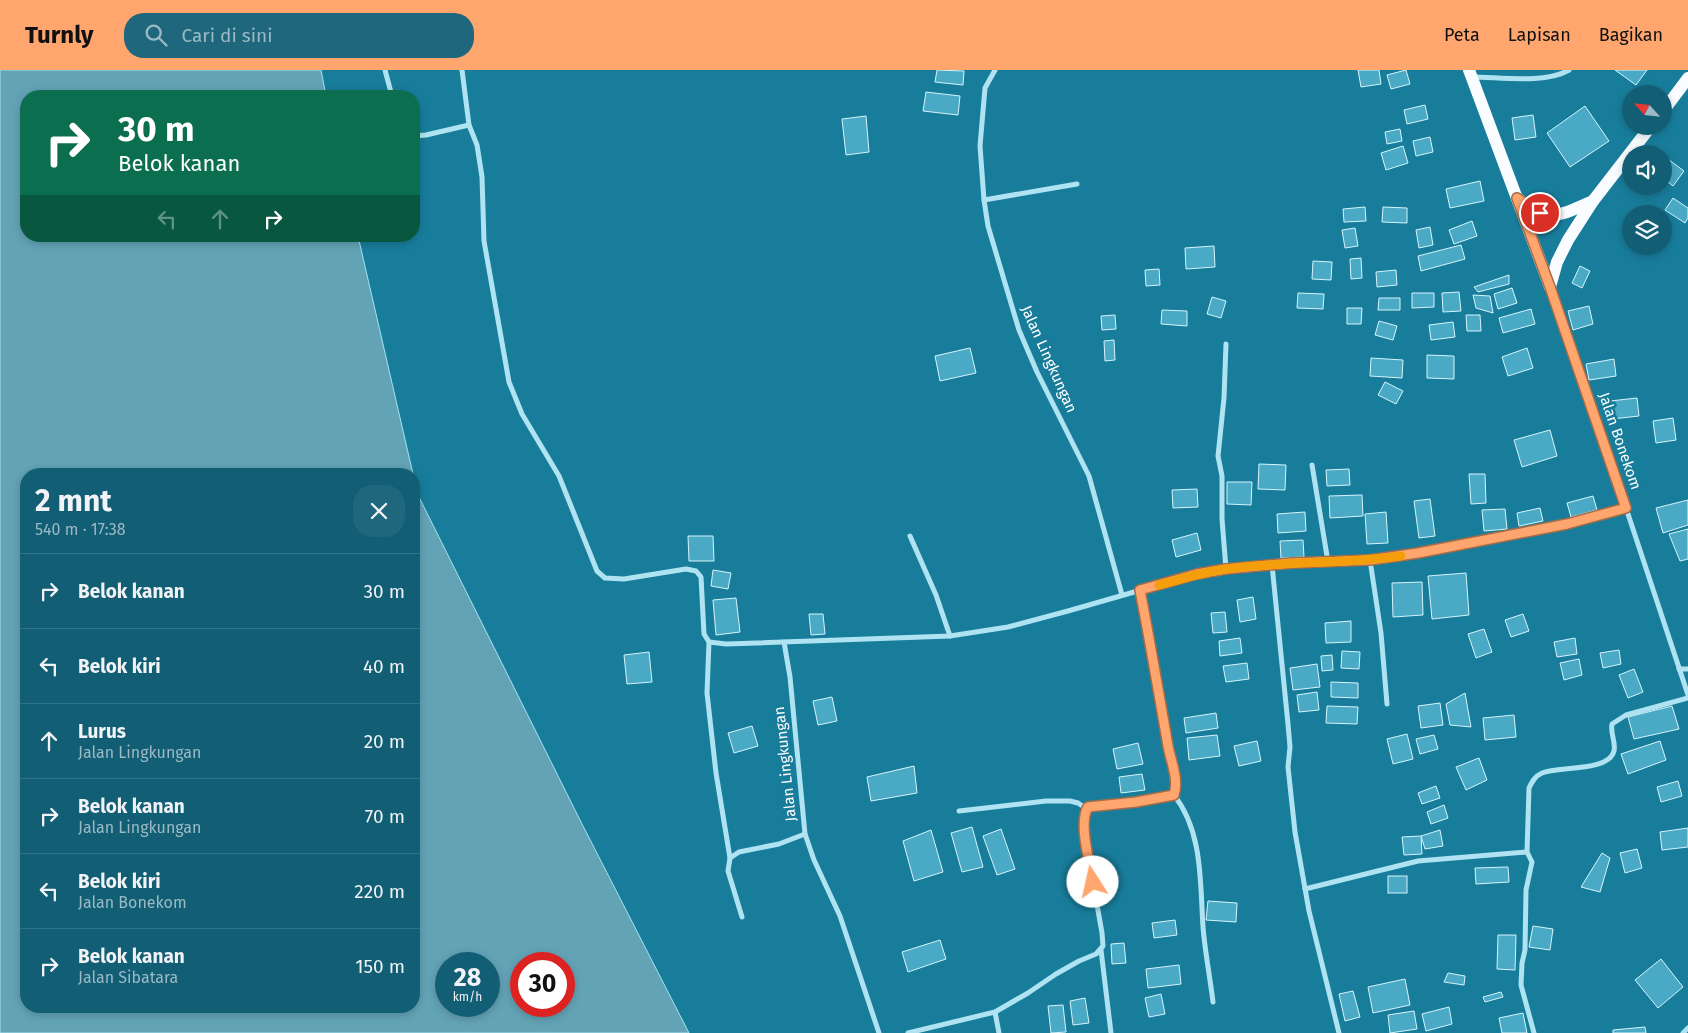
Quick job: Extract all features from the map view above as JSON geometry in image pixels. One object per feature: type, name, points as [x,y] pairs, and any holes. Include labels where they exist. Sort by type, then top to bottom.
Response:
[{"type":"main road","name":"Jalan Bonekom","points":[[1470,73],[1550,287]]},
{"type":"main road","points":[[1672,99],[1688,78]]},
{"type":"main road","points":[[1550,287],[1562,252],[1593,201],[1644,135]]},
{"type":"main road","points":[[1517,198],[1540,213],[1552,216],[1566,213],[1593,201]]},
{"type":"street","points":[[385,70],[390,90]]},
{"type":"street","points":[[462,70],[469,125],[477,146],[482,177],[484,241],[509,382],[522,414],[559,476],[596,571],[605,578],[615,580],[686,569],[696,571],[701,577],[704,634],[709,642],[707,693],[716,773],[730,858],[728,871],[742,917]]},
{"type":"street","name":"Jalan Lingkungan","points":[[995,70],[986,88],[980,146],[984,200],[992,243],[1019,330],[1037,372],[1089,476],[1122,595]]},
{"type":"street","points":[[1470,73],[1546,78],[1559,76],[1569,70]]},
{"type":"street","points":[[420,136],[469,125]]},
{"type":"street","points":[[984,200],[1077,184]]},
{"type":"street","name":"Jalan Bonekom","points":[[1550,287],[1626,508],[1688,697]]},
{"type":"street","points":[[1226,344],[1224,398],[1218,456],[1222,467],[1226,569]]},
{"type":"street","points":[[1312,465],[1328,562]]},
{"type":"street","points":[[709,642],[726,644],[950,636],[1008,626],[1076,609],[1197,574],[1226,569],[1272,565],[1370,560],[1567,524],[1626,508]]},
{"type":"street","points":[[910,536],[936,594],[950,636]]},
{"type":"street","points":[[1370,560],[1381,633],[1387,704]]},
{"type":"street","points":[[1272,565],[1288,724],[1288,768],[1294,832],[1305,889],[1339,1033]]},
{"type":"street","points":[[1140,590],[1176,781],[1174,795],[1181,803],[1190,824],[1198,857],[1203,928],[1213,1002]]},
{"type":"street","name":"Jalan Lingkungan","points":[[730,858],[739,852],[779,844],[805,834],[790,677],[784,642]]},
{"type":"street","points":[[1679,669],[1688,669]]},
{"type":"street","points":[[1534,1033],[1521,985],[1525,950],[1526,890],[1532,862],[1528,852],[1529,788],[1534,779],[1542,773],[1600,764],[1610,759],[1614,752],[1612,724],[1626,716],[1688,697]]},
{"type":"street","points":[[1111,1033],[1101,950],[1104,942],[1084,832],[1085,816],[1090,806],[1136,802],[1174,795]]},
{"type":"street","points":[[959,811],[1046,801],[1070,801],[1078,803],[1087,809]]},
{"type":"street","points":[[805,834],[814,860],[840,916],[879,1033]]},
{"type":"street","points":[[1305,889],[1418,861],[1528,852]]},
{"type":"street","points":[[908,1033],[995,1012],[1056,974],[1101,950]]},
{"type":"street","points":[[995,1012],[999,1033]]},
{"type":"street","points":[[1683,1033],[1688,1028]]},
{"type":"water","points":[[0,70],[321,70],[325,90],[20,90],[20,242],[359,242],[412,468],[20,468],[20,1013],[420,1013],[420,499],[582,824],[689,1033],[0,1033]]},
{"type":"building","points":[[937,70],[964,71],[963,85],[935,82]]},
{"type":"building","points":[[1358,70],[1379,70],[1381,84],[1361,87]]},
{"type":"building","points":[[1406,70],[1410,84],[1391,89],[1387,75]]},
{"type":"building","points":[[1615,70],[1647,70],[1636,85]]},
{"type":"building","points":[[926,92],[960,96],[958,115],[923,111]]},
{"type":"building","points":[[1425,105],[1428,119],[1407,124],[1404,110]]},
{"type":"building","points":[[1585,106],[1609,141],[1570,167],[1547,133]]},
{"type":"building","points":[[1533,115],[1536,137],[1515,140],[1512,118]]},
{"type":"building","points":[[866,116],[869,152],[846,155],[842,119]]},
{"type":"building","points":[[1400,129],[1402,141],[1387,144],[1385,132]]},
{"type":"building","points":[[1430,137],[1433,152],[1416,156],[1413,141]]},
{"type":"building","points":[[1403,146],[1408,163],[1386,170],[1381,153]]},
{"type":"building","points":[[1672,162],[1684,171],[1672,185]]},
{"type":"building","points":[[1480,181],[1484,201],[1450,208],[1446,189]]},
{"type":"building","points":[[1673,198],[1688,208],[1688,218],[1685,223],[1672,215],[1672,205],[1668,205]]},
{"type":"building","points":[[1365,207],[1366,221],[1344,222],[1343,209]]},
{"type":"building","points":[[1383,207],[1407,208],[1407,223],[1382,222]]},
{"type":"building","points":[[1472,221],[1477,236],[1454,244],[1449,230]]},
{"type":"building","points":[[1430,227],[1433,245],[1419,248],[1416,230]]},
{"type":"building","points":[[1355,228],[1358,246],[1345,248],[1342,230]]},
{"type":"building","points":[[1461,245],[1465,259],[1421,271],[1418,256]]},
{"type":"building","points":[[1214,246],[1215,267],[1186,269],[1185,248]]},
{"type":"building","points":[[1361,258],[1362,278],[1351,279],[1350,259]]},
{"type":"building","points":[[1313,261],[1332,262],[1331,280],[1312,279]]},
{"type":"building","points":[[1580,266],[1590,271],[1582,288],[1572,283]]},
{"type":"building","points":[[1159,269],[1160,285],[1146,286],[1145,270]]},
{"type":"building","points":[[1396,270],[1397,285],[1377,287],[1376,272]]},
{"type":"building","points":[[1509,275],[1509,284],[1478,292],[1474,287]]},
{"type":"building","points":[[1512,288],[1517,303],[1498,309],[1494,294]]},
{"type":"building","points":[[1459,292],[1461,311],[1443,312],[1442,293]]},
{"type":"building","points":[[1298,293],[1324,294],[1323,309],[1297,308]]},
{"type":"building","points":[[1412,293],[1434,293],[1434,307],[1412,308]]},
{"type":"building","points":[[1473,295],[1490,296],[1493,313],[1476,308]]},
{"type":"building","points":[[1212,297],[1226,301],[1221,318],[1207,314]]},
{"type":"building","points":[[1379,298],[1400,298],[1400,310],[1378,310]]},
{"type":"building","points":[[1589,306],[1593,324],[1573,330],[1568,311]]},
{"type":"building","points":[[1347,308],[1362,308],[1361,324],[1347,324]]},
{"type":"building","points":[[1531,309],[1535,324],[1503,333],[1499,318]]},
{"type":"building","points":[[1162,310],[1187,311],[1187,326],[1161,324]]},
{"type":"building","points":[[1115,315],[1116,329],[1102,330],[1101,316]]},
{"type":"building","points":[[1466,315],[1480,315],[1481,331],[1467,331]]},
{"type":"building","points":[[1379,321],[1397,326],[1393,340],[1375,335]]},
{"type":"building","points":[[1453,322],[1455,337],[1431,340],[1429,325]]},
{"type":"building","points":[[1114,340],[1115,360],[1105,361],[1104,341]]},
{"type":"building","points":[[970,348],[976,373],[940,381],[935,356]]},
{"type":"building","points":[[1527,348],[1533,368],[1508,376],[1502,357]]},
{"type":"building","points":[[1427,355],[1454,356],[1454,379],[1427,378]]},
{"type":"building","points":[[1371,358],[1403,360],[1402,378],[1370,376]]},
{"type":"building","points":[[1614,359],[1616,376],[1589,380],[1586,364]]},
{"type":"building","points":[[1385,382],[1403,391],[1396,404],[1378,395]]},
{"type":"building","points":[[1637,398],[1639,416],[1612,419],[1610,401]]},
{"type":"building","points":[[1673,418],[1676,440],[1656,443],[1653,421]]},
{"type":"building","points":[[1550,430],[1557,456],[1522,467],[1514,440]]},
{"type":"building","points":[[1259,464],[1286,465],[1285,490],[1258,489]]},
{"type":"building","points":[[1349,469],[1350,485],[1327,486],[1326,470]]},
{"type":"building","points":[[1469,474],[1485,474],[1486,503],[1471,504]]},
{"type":"building","points":[[1227,482],[1252,482],[1251,505],[1227,504]]},
{"type":"building","points":[[1197,489],[1198,507],[1173,508],[1172,490]]},
{"type":"building","points":[[1362,495],[1363,516],[1330,518],[1329,496]]},
{"type":"building","points":[[1593,496],[1597,510],[1571,517],[1567,503]]},
{"type":"building","points":[[1430,499],[1435,536],[1419,538],[1414,501]]},
{"type":"building","points":[[1688,500],[1688,525],[1663,533],[1656,508]]},
{"type":"building","points":[[1540,508],[1543,521],[1519,526],[1517,513]]},
{"type":"building","points":[[1505,509],[1507,529],[1484,531],[1482,510]]},
{"type":"building","points":[[1305,512],[1306,531],[1278,533],[1277,514]]},
{"type":"building","points":[[1386,512],[1388,543],[1367,544],[1365,514]]},
{"type":"building","points":[[1688,529],[1688,559],[1680,561],[1669,534]]},
{"type":"building","points":[[1197,533],[1201,550],[1176,557],[1172,540]]},
{"type":"building","points":[[688,536],[713,536],[714,561],[689,561]]},
{"type":"building","points":[[1303,540],[1304,557],[1281,558],[1280,541]]},
{"type":"building","points":[[713,570],[731,573],[728,589],[711,586]]},
{"type":"building","points":[[1466,573],[1469,615],[1432,619],[1428,576]]},
{"type":"building","points":[[1422,582],[1423,615],[1393,617],[1392,583]]},
{"type":"building","points":[[1253,597],[1256,619],[1240,622],[1237,600]]},
{"type":"building","points":[[736,598],[740,632],[716,635],[713,600]]},
{"type":"building","points":[[1225,612],[1227,632],[1213,633],[1211,613]]},
{"type":"building","points":[[809,614],[823,614],[825,634],[811,635]]},
{"type":"building","points":[[1523,614],[1529,631],[1511,637],[1505,620]]},
{"type":"building","points":[[1351,621],[1351,642],[1326,643],[1325,623]]},
{"type":"building","points":[[1484,629],[1492,652],[1476,658],[1468,634]]},
{"type":"building","points":[[1240,638],[1242,653],[1220,656],[1219,641]]},
{"type":"building","points":[[1575,638],[1577,654],[1557,657],[1554,642]]},
{"type":"building","points":[[1619,650],[1621,664],[1603,668],[1600,653]]},
{"type":"building","points":[[1342,651],[1360,652],[1359,669],[1341,668]]},
{"type":"building","points":[[649,652],[652,682],[627,684],[624,655]]},
{"type":"building","points":[[1332,655],[1333,670],[1322,671],[1321,656]]},
{"type":"building","points":[[1579,659],[1582,675],[1564,680],[1560,663]]},
{"type":"building","points":[[1247,663],[1249,679],[1226,682],[1223,666]]},
{"type":"building","points":[[1317,664],[1320,687],[1293,690],[1290,668]]},
{"type":"building","points":[[1634,669],[1643,692],[1628,698],[1619,675]]},
{"type":"building","points":[[1331,682],[1358,683],[1358,698],[1331,697]]},
{"type":"building","points":[[1317,692],[1319,710],[1299,712],[1297,695]]},
{"type":"building","points":[[1465,693],[1471,727],[1450,725],[1446,704]]},
{"type":"building","points":[[832,697],[837,721],[818,725],[813,701]]},
{"type":"building","points":[[1440,703],[1443,725],[1421,728],[1418,706]]},
{"type":"building","points":[[1327,706],[1358,707],[1357,724],[1326,723]]},
{"type":"building","points":[[1672,706],[1679,729],[1634,739],[1628,717]]},
{"type":"building","points":[[1216,713],[1218,728],[1186,733],[1184,718]]},
{"type":"building","points":[[1514,715],[1516,737],[1485,740],[1483,718]]},
{"type":"building","points":[[752,726],[758,746],[734,753],[728,733]]},
{"type":"building","points":[[1407,734],[1413,759],[1393,764],[1387,739]]},
{"type":"building","points":[[1217,735],[1220,756],[1189,760],[1187,738]]},
{"type":"building","points":[[1434,735],[1438,749],[1420,754],[1416,739]]},
{"type":"building","points":[[1257,741],[1261,761],[1239,766],[1234,746]]},
{"type":"building","points":[[1660,741],[1666,760],[1628,774],[1621,754]]},
{"type":"building","points":[[1138,743],[1143,764],[1117,769],[1113,749]]},
{"type":"building","points":[[1479,758],[1487,780],[1466,790],[1456,767]]},
{"type":"building","points":[[914,766],[917,793],[871,801],[867,777]]},
{"type":"building","points":[[1142,774],[1145,790],[1121,793],[1119,777]]},
{"type":"building","points":[[1678,781],[1682,796],[1661,802],[1657,787]]},
{"type":"building","points":[[1436,786],[1440,798],[1422,804],[1418,793]]},
{"type":"building","points":[[1444,805],[1448,818],[1431,824],[1427,812]]},
{"type":"building","points":[[972,827],[983,867],[962,872],[951,833]]},
{"type":"building","points":[[1688,828],[1688,847],[1662,850],[1660,832]]},
{"type":"building","points":[[1001,829],[1015,869],[997,875],[983,836]]},
{"type":"building","points":[[931,830],[943,872],[914,881],[903,841]]},
{"type":"building","points":[[1440,830],[1443,846],[1425,849],[1421,836]]},
{"type":"building","points":[[1421,836],[1422,854],[1404,855],[1402,837]]},
{"type":"building","points":[[1637,849],[1642,868],[1625,873],[1620,853]]},
{"type":"building","points":[[1602,853],[1610,858],[1600,892],[1581,887]]},
{"type":"building","points":[[1508,867],[1509,882],[1476,884],[1475,868]]},
{"type":"building","points":[[1388,876],[1407,876],[1407,893],[1388,893]]},
{"type":"building","points":[[1208,901],[1237,903],[1236,922],[1206,920]]},
{"type":"building","points":[[1175,920],[1177,935],[1154,938],[1152,923]]},
{"type":"building","points":[[1533,926],[1553,929],[1550,950],[1529,947]]},
{"type":"building","points":[[1498,935],[1516,935],[1515,970],[1497,969]]},
{"type":"building","points":[[940,940],[946,959],[908,972],[902,952]]},
{"type":"building","points":[[1124,943],[1126,963],[1112,964],[1111,944]]},
{"type":"building","points":[[1661,959],[1683,987],[1658,1008],[1635,980]]},
{"type":"building","points":[[1179,965],[1181,984],[1148,988],[1146,969]]},
{"type":"building","points":[[1448,973],[1465,976],[1464,985],[1444,982]]},
{"type":"building","points":[[1405,979],[1410,1005],[1373,1013],[1368,987]]},
{"type":"building","points":[[1353,991],[1360,1017],[1345,1021],[1339,994]]},
{"type":"building","points":[[1501,992],[1503,997],[1485,1002],[1483,997]]},
{"type":"building","points":[[1161,994],[1165,1014],[1149,1017],[1145,998]]},
{"type":"building","points":[[1085,998],[1089,1023],[1073,1025],[1070,1001]]},
{"type":"building","points":[[1063,1005],[1066,1032],[1051,1033],[1048,1006]]},
{"type":"building","points":[[1449,1007],[1452,1024],[1426,1031],[1422,1014]]},
{"type":"building","points":[[1414,1011],[1417,1029],[1390,1033],[1388,1015]]},
{"type":"building","points":[[1523,1013],[1527,1033],[1502,1033],[1499,1018]]},
{"type":"building","points":[[1645,1027],[1646,1033],[1613,1033],[1613,1030]]},
{"type":"slow traffic","points":[[1159,585],[1197,574],[1226,569],[1292,563],[1370,560],[1401,556]]},
{"type":"route","points":[[1093,882],[1084,832],[1085,812],[1088,807],[1165,798],[1174,795],[1176,789],[1154,658],[1140,590],[1197,574],[1226,569],[1292,563],[1370,560],[1436,550],[1567,524],[1626,508],[1550,287],[1517,198],[1540,213]]}]
